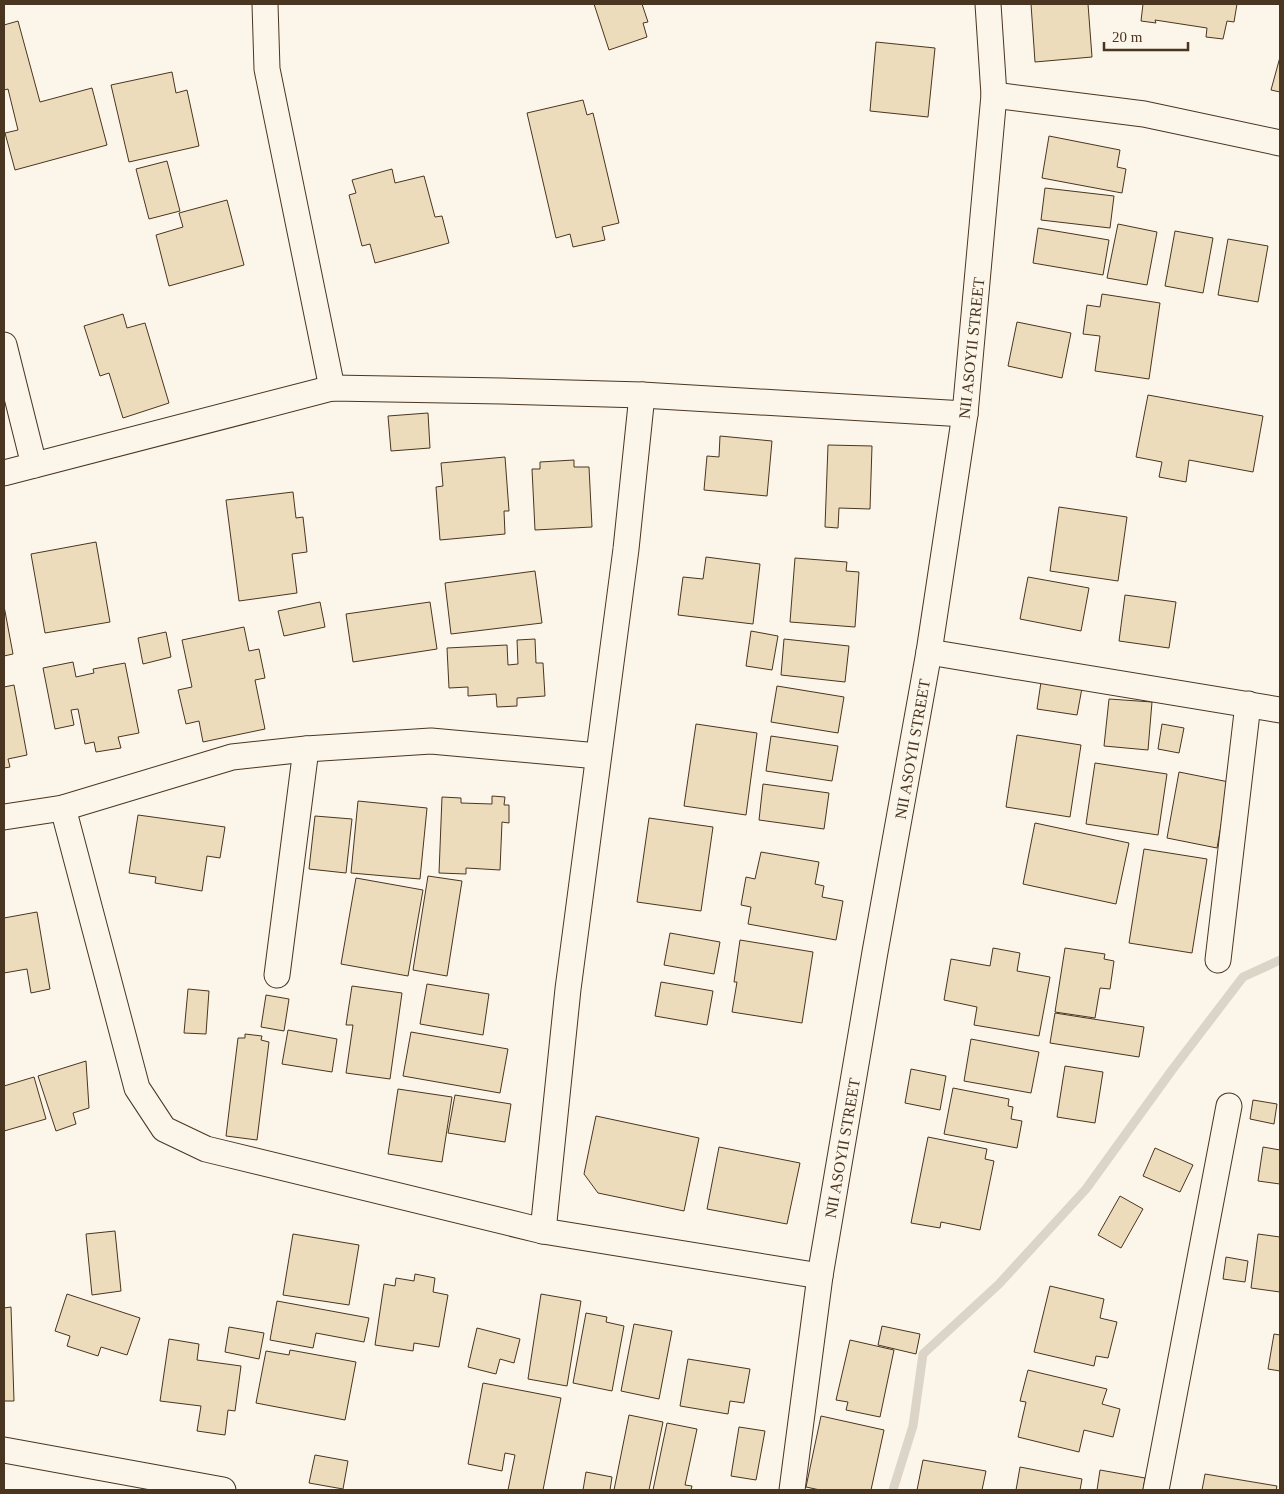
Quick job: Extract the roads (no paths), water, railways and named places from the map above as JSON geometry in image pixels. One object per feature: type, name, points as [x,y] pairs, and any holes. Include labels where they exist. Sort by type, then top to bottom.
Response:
[{"type":"street","points":[[265,4],[267,70],[332,388]]},
{"type":"street","name":"NII ASOYII STREET","points":[[792,1490],[820,1276],[875,952],[929,652],[965,414],[994,95],[988,4]]},
{"type":"street","points":[[994,95],[1144,114],[1280,143]]},
{"type":"street","points":[[4,344],[34,465]]},
{"type":"street","points":[[4,473],[332,388],[642,395],[965,414]]},
{"type":"street","points":[[543,1231],[568,989],[626,549],[642,395]]},
{"type":"street","points":[[929,652],[1280,710]]},
{"type":"street","points":[[1218,960],[1248,704]]},
{"type":"street","points":[[4,817],[63,808],[232,758],[306,750],[431,741],[598,756]]},
{"type":"street","points":[[277,975],[306,750]]},
{"type":"street","points":[[63,808],[137,1088],[164,1129],[206,1149],[543,1231],[820,1276]]},
{"type":"street","points":[[1156,1490],[1229,1106]]},
{"type":"street","points":[[4,1450],[223,1490]]},
{"type":"waterway","points":[[893,1490],[913,1426],[923,1354],[999,1284],[1086,1189],[1172,1070],[1243,977],[1280,960]]}]
